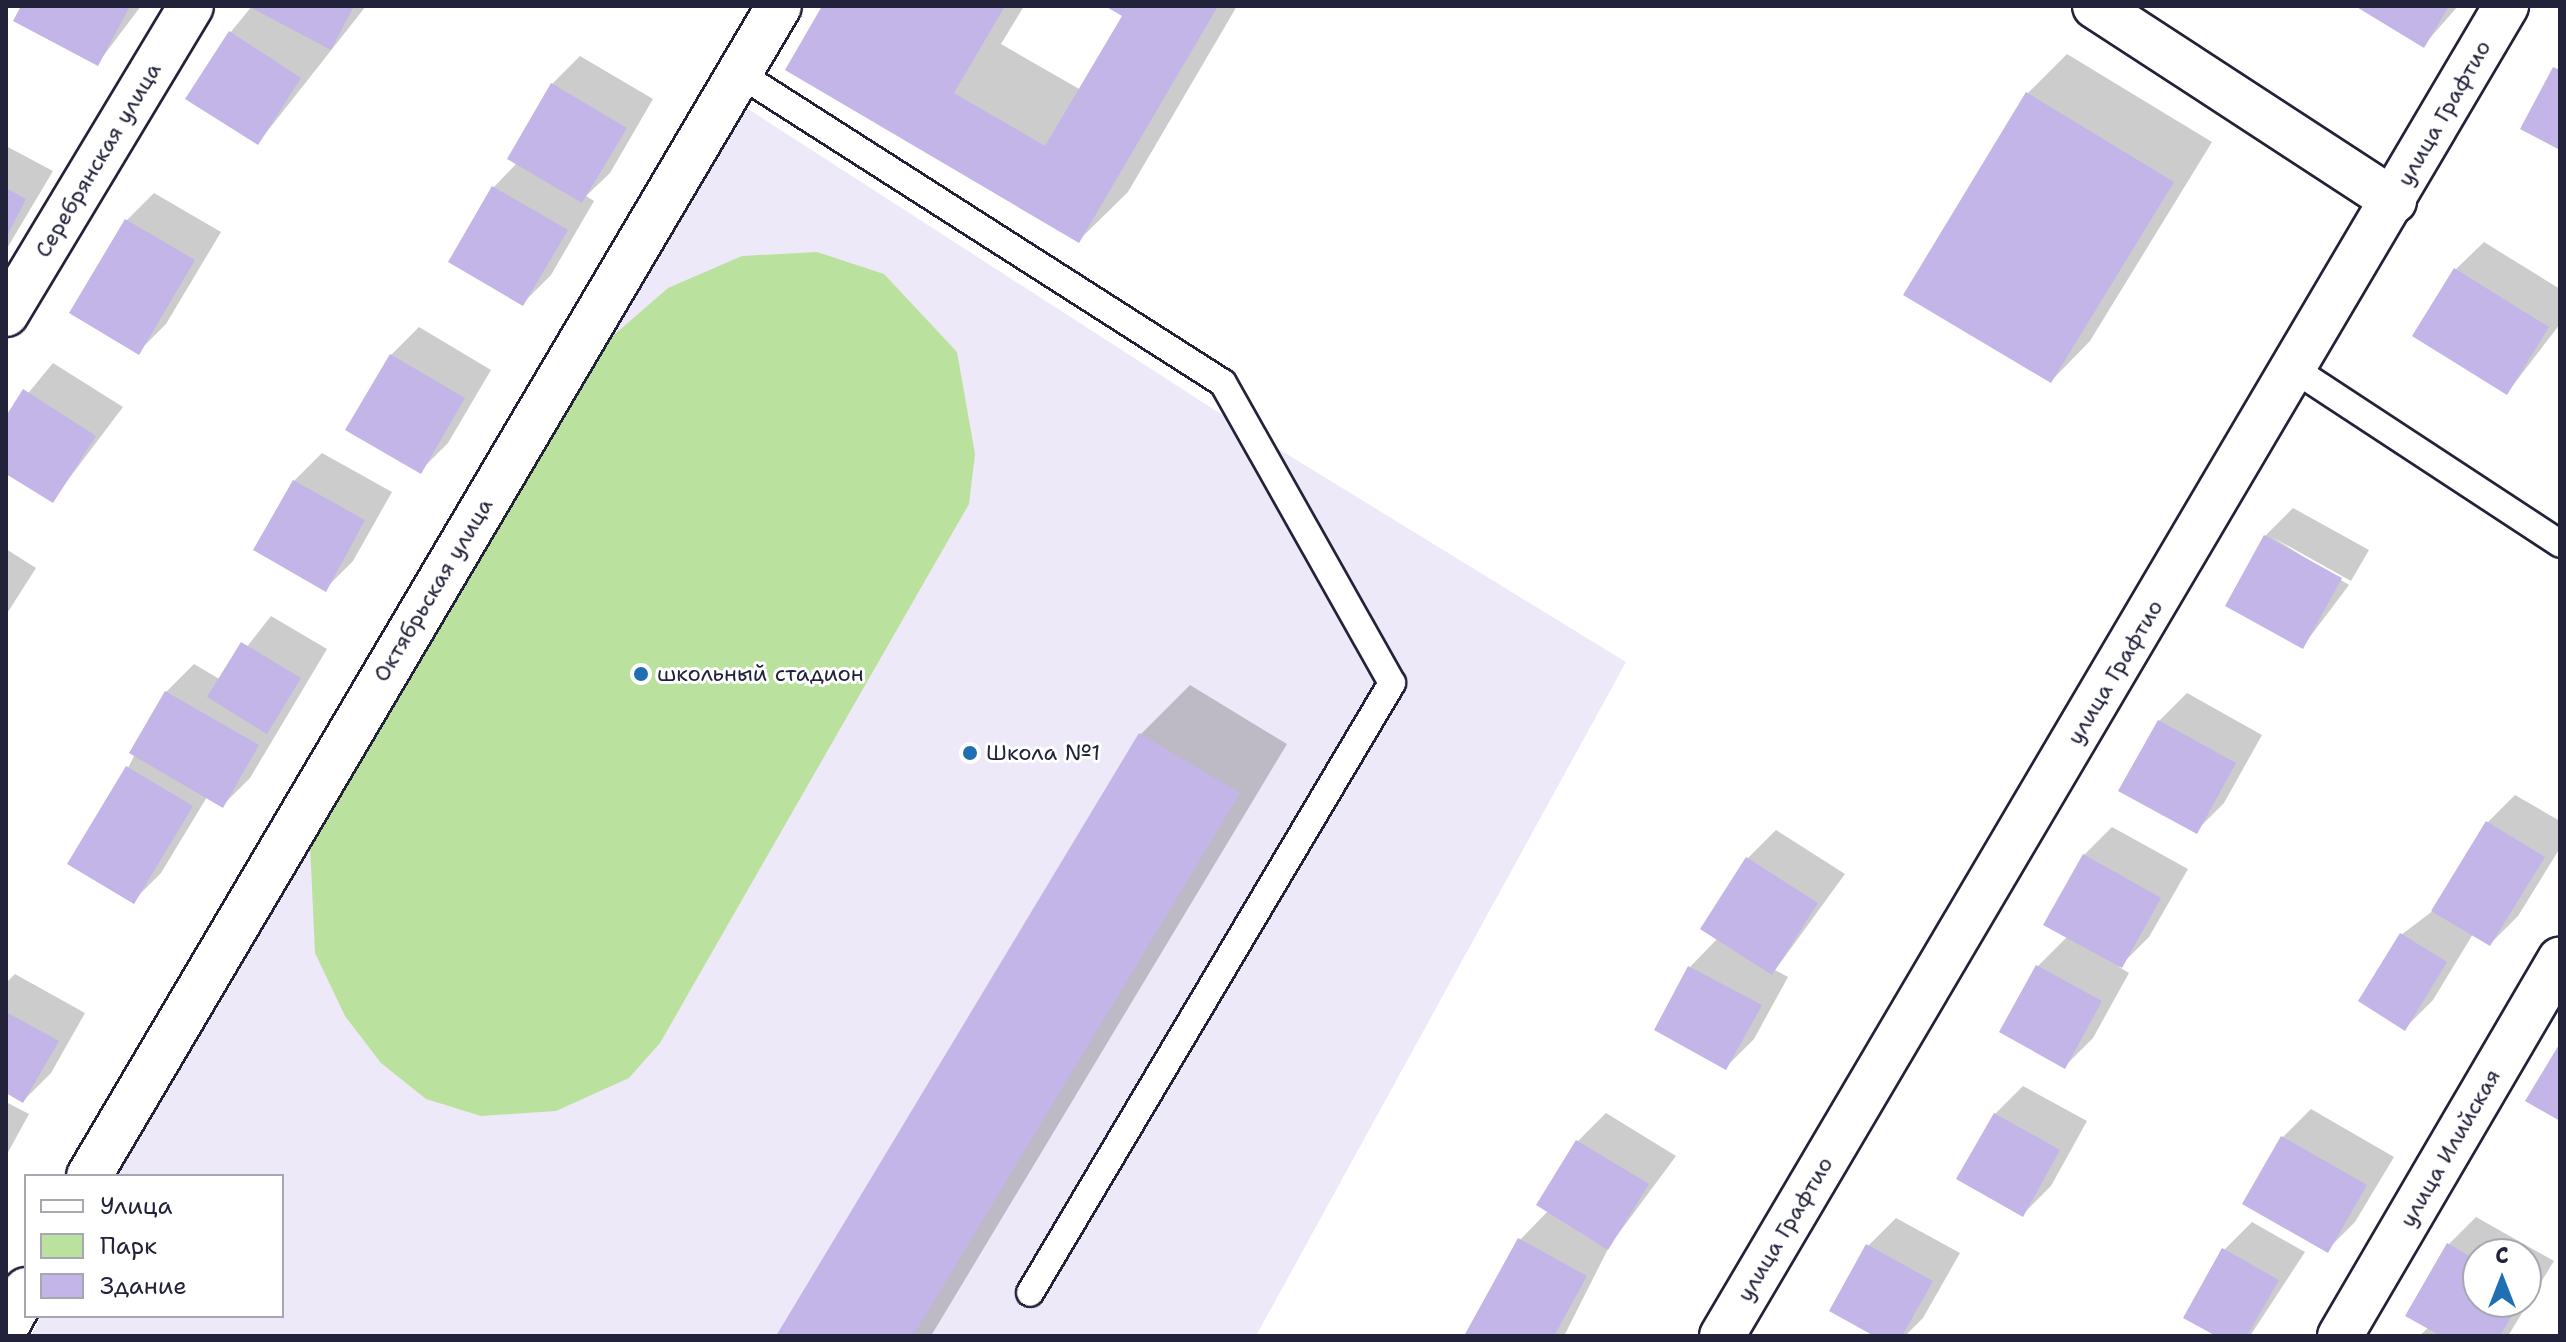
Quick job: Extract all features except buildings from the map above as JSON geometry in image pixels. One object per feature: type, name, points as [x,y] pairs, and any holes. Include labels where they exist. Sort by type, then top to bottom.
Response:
[{"type":"street","name":"Серебрянская улица","points":[[6,314],[191,6]]},
{"type":"street","name":"Октябрьская улица","points":[[90,1174],[779,6]]},
{"type":"street","points":[[2095,6],[2394,201]]},
{"type":"street","name":"улица Графтио","points":[[1722,1336],[2394,201],[2506,6]]},
{"type":"street","name":"улица Илийская","points":[[2340,1336],[2560,960]]},
{"type":"street","points":[[6,1327],[24,1294]]},
{"type":"lane","points":[[740,74],[1223,383],[1392,683],[1030,1293]]},
{"type":"lane","points":[[2294,369],[2560,544]]},
{"type":"shaded area","name":"Школа №1","points":[[745,107],[1210,407],[1626,662],[1256,1336],[31,1336],[40,1318],[284,1318],[284,1174],[116,1174]]},
{"type":"green space","name":"школьный стадион","points":[[817,252],[884,274],[957,352],[975,454],[969,504],[660,1043],[629,1078],[556,1111],[481,1116],[426,1099],[381,1063],[345,1016],[315,953],[310,844],[607,341],[668,288],[742,256]]},
{"type":"place","name":"школьный стадион","points":[[641,674]]},
{"type":"place","name":"Школа №1","points":[[970,753]]}]
